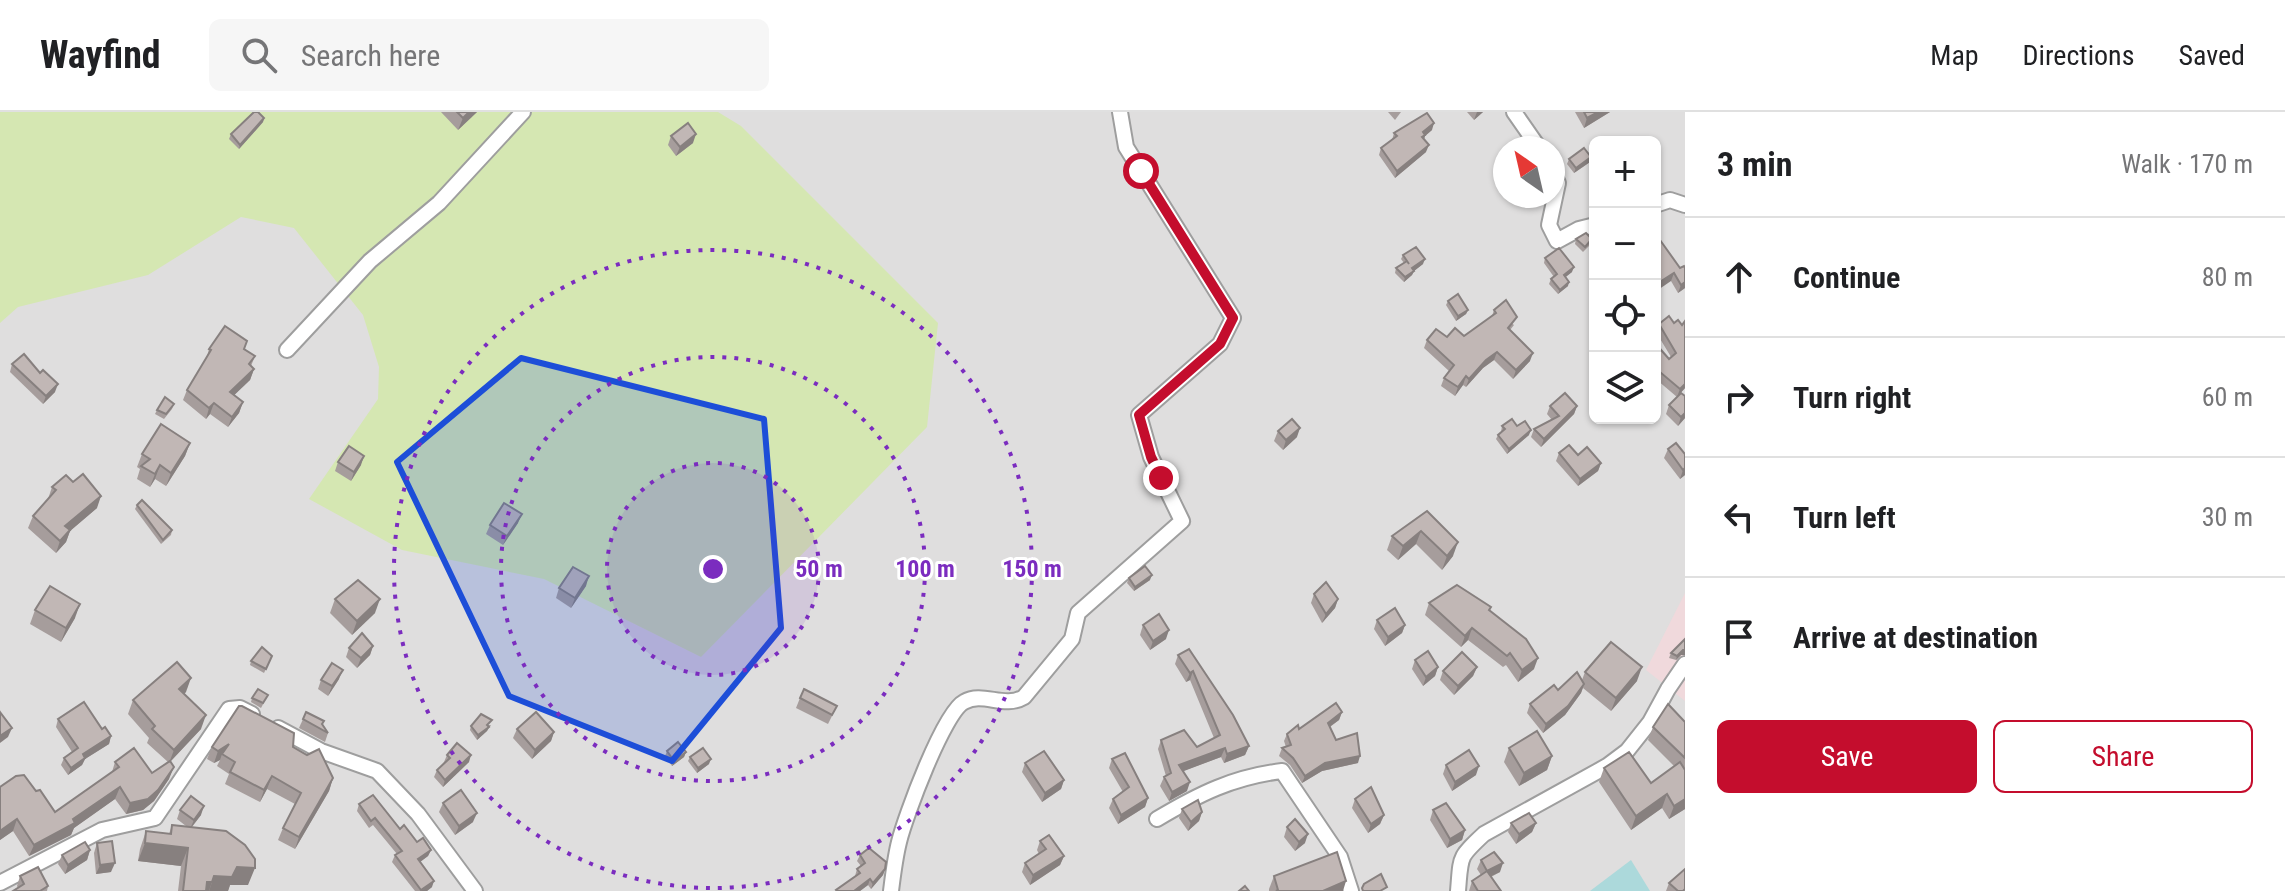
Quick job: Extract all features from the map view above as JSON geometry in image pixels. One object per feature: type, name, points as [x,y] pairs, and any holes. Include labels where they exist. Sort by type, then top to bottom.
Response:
[{"type":"street","points":[[287,350],[370,261],[439,203],[523,112]]},
{"type":"street","points":[[891,891],[899,840],[920,785],[955,711],[965,701],[981,699],[1014,703],[1024,697],[1072,639],[1078,613],[1182,521],[1151,457],[1139,415],[1220,344],[1233,318],[1126,147],[1120,112]]},
{"type":"street","points":[[1514,112],[1531,136]]},
{"type":"street","points":[[1661,203],[1670,200],[1685,205]]},
{"type":"street","points":[[1553,208],[1549,225],[1557,241],[1589,226]]},
{"type":"street","points":[[1458,891],[1460,858],[1484,834],[1607,766],[1627,751],[1650,722],[1685,664]]},
{"type":"street","points":[[0,883],[102,830],[155,818],[229,709],[240,708],[321,751],[377,771],[418,814],[475,891]]},
{"type":"street","points":[[1157,819],[1200,793],[1248,775],[1282,771],[1340,857],[1351,891]]},
{"type":"highlighted area","points":[[521,358],[764,419],[781,628],[672,761],[509,696],[397,462]]},
{"type":"shaded area","points":[[0,112],[1685,112],[1685,891],[0,891]]},
{"type":"shaded area","points":[[1685,593],[1685,701],[1646,670]]},
{"type":"green space","points":[[0,112],[718,112],[741,126],[938,323],[927,427],[701,657],[544,579],[402,550],[309,499],[378,399],[379,367],[363,315],[294,228],[241,217],[148,275],[18,307],[0,323]]},
{"type":"water","points":[[1631,860],[1650,891],[1590,891]]},
{"type":"building","points":[[254,112],[264,118],[240,145],[231,134]]},
{"type":"building","points":[[1584,112],[1598,112],[1587,118]]},
{"type":"building","points":[[1427,113],[1434,123],[1423,132],[1425,135],[1422,137],[1429,145],[1397,171],[1381,148],[1397,136],[1394,133]]},
{"type":"building","points":[[688,123],[696,134],[680,147],[671,136]]},
{"type":"building","points":[[1584,148],[1589,154],[1589,158],[1576,168],[1569,159]]},
{"type":"building","points":[[1586,233],[1589,242],[1585,247],[1576,239]]},
{"type":"building","points":[[1661,241],[1680,268],[1684,266],[1685,282],[1681,285],[1674,273],[1661,281]]},
{"type":"building","points":[[1416,247],[1425,259],[1405,277],[1396,268],[1407,261],[1403,255]]},
{"type":"building","points":[[1559,248],[1574,267],[1564,275],[1569,282],[1560,290],[1551,279],[1557,274],[1545,258]]},
{"type":"building","points":[[1458,294],[1468,310],[1458,316],[1448,301]]},
{"type":"building","points":[[1506,300],[1517,317],[1508,328],[1533,353],[1516,370],[1497,352],[1469,379],[1466,376],[1458,387],[1444,378],[1454,365],[1427,340],[1436,329],[1447,337],[1455,328],[1464,336],[1496,313],[1494,310]]},
{"type":"building","points":[[1669,316],[1674,323],[1678,320],[1682,325],[1685,321],[1685,384],[1680,389],[1661,373],[1661,350],[1669,359],[1676,353],[1661,322]]},
{"type":"building","points":[[225,326],[247,341],[244,349],[255,356],[249,364],[254,369],[230,392],[243,402],[232,417],[214,403],[209,408],[187,390]]},
{"type":"building","points":[[24,354],[40,373],[43,370],[58,384],[46,396],[12,364]]},
{"type":"building","points":[[1565,393],[1577,406],[1544,439],[1534,429],[1559,416],[1550,406]]},
{"type":"building","points":[[1681,393],[1685,396],[1685,413],[1681,417],[1669,405]]},
{"type":"building","points":[[165,397],[174,404],[166,414],[157,410]]},
{"type":"building","points":[[1292,419],[1300,428],[1286,440],[1278,431]]},
{"type":"building","points":[[1512,419],[1517,426],[1525,421],[1531,430],[1509,449],[1498,435],[1505,429],[1502,426]]},
{"type":"building","points":[[161,424],[190,443],[171,473],[160,465],[155,474],[141,466],[150,459],[142,454]]},
{"type":"building","points":[[1676,443],[1685,454],[1683,470],[1668,449]]},
{"type":"building","points":[[1569,445],[1578,455],[1587,447],[1601,463],[1580,479],[1559,453]]},
{"type":"building","points":[[349,446],[364,456],[354,472],[338,462]]},
{"type":"building","points":[[83,474],[101,496],[65,526],[70,530],[60,541],[33,516],[56,490],[52,487],[66,475],[73,482]]},
{"type":"building","points":[[142,500],[172,530],[163,540],[137,505]]},
{"type":"building","points":[[504,503],[522,514],[507,536],[490,525]]},
{"type":"building","points":[[1427,511],[1458,542],[1447,556],[1421,531],[1403,546],[1392,536]]},
{"type":"building","points":[[1145,566],[1152,575],[1135,587],[1129,578]]},
{"type":"building","points":[[573,567],[589,576],[575,598],[559,588]]},
{"type":"building","points":[[358,580],[380,599],[357,621],[335,599]]},
{"type":"building","points":[[1326,582],[1338,599],[1326,614],[1314,594]]},
{"type":"building","points":[[1457,585],[1491,607],[1489,610],[1526,639],[1538,658],[1522,670],[1510,653],[1507,656],[1472,628],[1465,636],[1429,603]]},
{"type":"building","points":[[50,586],[80,604],[66,628],[35,610]]},
{"type":"building","points":[[1395,608],[1405,625],[1388,637],[1377,620]]},
{"type":"building","points":[[1159,614],[1169,630],[1153,641],[1143,625]]},
{"type":"building","points":[[362,633],[373,646],[361,658],[349,648]]},
{"type":"building","points":[[1685,639],[1685,650],[1677,656],[1671,653]]},
{"type":"building","points":[[1611,642],[1642,667],[1616,698],[1585,672]]},
{"type":"building","points":[[262,647],[272,656],[266,669],[251,661]]},
{"type":"building","points":[[1189,649],[1233,715],[1249,746],[1227,754],[1225,748],[1179,765],[1190,782],[1172,792],[1164,777],[1171,773],[1161,740],[1184,730],[1197,747],[1220,735],[1193,671],[1190,673],[1178,655]]},
{"type":"building","points":[[1428,651],[1438,667],[1426,677],[1415,660]]},
{"type":"building","points":[[1462,652],[1477,667],[1458,686],[1443,671]]},
{"type":"building","points":[[177,662],[191,678],[179,689],[206,715],[174,750],[152,729],[155,726],[133,700]]},
{"type":"building","points":[[332,663],[343,670],[332,686],[321,680]]},
{"type":"building","points":[[1577,672],[1584,684],[1568,706],[1546,724],[1530,704],[1554,685],[1558,690]]},
{"type":"building","points":[[258,689],[268,695],[263,703],[252,698]]},
{"type":"building","points":[[804,689],[837,706],[832,715],[800,698]]},
{"type":"building","points":[[84,702],[102,729],[105,727],[111,736],[83,754],[85,758],[71,768],[64,758],[78,748],[58,719]]},
{"type":"building","points":[[1336,703],[1342,712],[1328,723],[1336,740],[1357,733],[1360,756],[1325,763],[1305,776],[1282,748],[1291,745],[1287,734]]},
{"type":"building","points":[[1668,704],[1685,722],[1685,758],[1653,727]]},
{"type":"building","points":[[239,706],[294,733],[293,747],[307,755],[319,749],[333,778],[299,837],[283,828],[301,793],[272,776],[264,790],[230,772],[235,762],[222,754],[229,744],[218,751],[212,747]]},
{"type":"building","points":[[0,712],[12,728],[0,736]]},
{"type":"building","points":[[306,712],[324,721],[322,724],[328,733],[303,719]]},
{"type":"building","points":[[536,712],[554,732],[535,750],[517,729]]},
{"type":"building","points":[[481,714],[492,720],[487,725],[489,727],[478,735],[471,726]]},
{"type":"building","points":[[1537,731],[1552,756],[1524,773],[1509,748]]},
{"type":"building","points":[[678,742],[686,752],[674,761],[667,751]]},
{"type":"building","points":[[457,743],[471,755],[445,780],[437,770],[450,758],[447,755]]},
{"type":"building","points":[[134,748],[152,773],[170,761],[174,767],[148,799],[130,803],[120,787],[73,819],[75,823],[34,845],[17,819],[0,831],[0,787],[16,776],[24,775],[36,791],[40,790],[55,812],[119,767],[115,762]]},
{"type":"building","points":[[703,748],[711,759],[698,768],[690,757]]},
{"type":"building","points":[[1469,750],[1479,766],[1455,782],[1446,765]]},
{"type":"building","points":[[1044,751],[1064,780],[1045,793],[1025,763]]},
{"type":"building","points":[[1629,752],[1651,783],[1680,762],[1685,770],[1685,799],[1674,806],[1667,794],[1636,816],[1604,768]]},
{"type":"building","points":[[1125,753],[1148,798],[1121,815],[1113,799],[1129,787],[1112,759]]},
{"type":"building","points":[[1371,787],[1384,815],[1371,824],[1355,799]]},
{"type":"building","points":[[461,790],[477,813],[459,826],[443,803]]},
{"type":"building","points":[[373,795],[400,829],[404,825],[417,842],[423,838],[431,850],[418,859],[434,881],[421,890],[395,855],[402,851],[375,818],[371,821],[359,804]]},
{"type":"building","points":[[191,796],[204,806],[194,820],[180,810]]},
{"type":"building","points":[[1198,800],[1202,812],[1191,822],[1182,809]]},
{"type":"building","points":[[1446,803],[1465,830],[1450,839],[1433,810]]},
{"type":"building","points":[[1529,813],[1536,823],[1519,834],[1511,823]]},
{"type":"building","points":[[1295,819],[1308,834],[1299,842],[1287,827]]},
{"type":"building","points":[[172,825],[226,831],[245,845],[255,859],[255,868],[237,867],[232,877],[214,876],[212,882],[207,882],[206,891],[183,891],[188,848],[145,843],[146,831],[171,834]]},
{"type":"building","points":[[1049,835],[1064,856],[1033,875],[1025,863],[1046,849],[1040,841]]},
{"type":"building","points":[[112,841],[115,863],[100,865],[97,843]]},
{"type":"building","points":[[85,842],[90,850],[68,865],[62,855]]},
{"type":"building","points":[[869,848],[886,862],[885,869],[873,883],[870,879],[854,891],[837,891],[860,873],[857,869],[865,863],[860,855]]},
{"type":"building","points":[[1337,852],[1346,881],[1323,891],[1276,891],[1274,876]]},
{"type":"building","points":[[1494,852],[1503,863],[1487,871],[1481,860]]},
{"type":"building","points":[[38,867],[48,886],[40,891],[13,891],[24,884],[20,876]]},
{"type":"building","points":[[1685,869],[1685,889],[1678,891],[1669,883]]},
{"type":"building","points":[[1487,871],[1501,891],[1478,891],[1472,881]]},
{"type":"building","points":[[1381,874],[1387,887],[1380,891],[1363,891],[1364,884]]},
{"type":"route","points":[[1141,171],[1233,318],[1220,344],[1139,415],[1151,457],[1161,478]]}]
